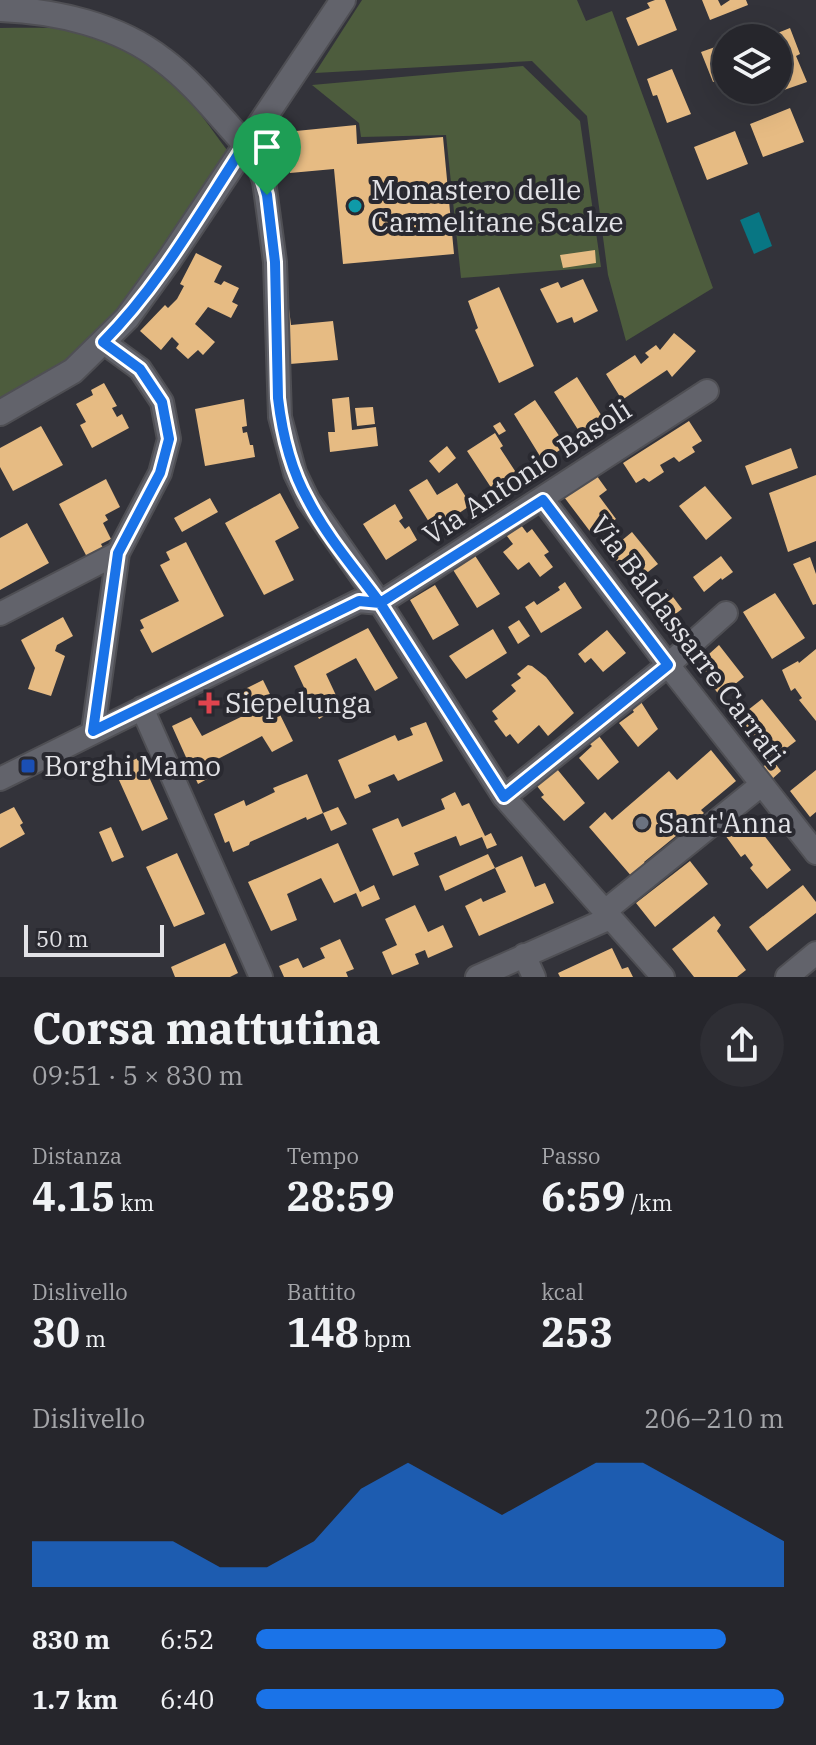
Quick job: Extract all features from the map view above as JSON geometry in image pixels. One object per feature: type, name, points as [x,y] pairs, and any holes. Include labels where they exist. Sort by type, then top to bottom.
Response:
[{"type":"street","points":[[0,413],[73,371],[127,318],[343,0]]},
{"type":"street","points":[[0,9],[84,21],[128,38],[163,60],[245,144],[257,161],[267,195],[275,262],[280,417],[295,473],[308,500],[380,603],[504,797],[663,977]]},
{"type":"street","points":[[93,731],[118,553],[160,473],[169,439],[162,402],[140,369],[103,342]]},
{"type":"street","name":"Via Antonio Basoli","points":[[380,603],[707,391]]},
{"type":"street","name":"Via Baldassarre Carrati","points":[[543,500],[816,853]]},
{"type":"street","points":[[0,614],[118,553]]},
{"type":"street","points":[[0,779],[359,601],[380,603]]},
{"type":"street","points":[[504,797],[668,665],[726,613]]},
{"type":"street","points":[[142,708],[261,977]]},
{"type":"street","points":[[477,977],[607,914],[761,785]]},
{"type":"street","points":[[787,977],[816,953]]},
{"type":"street","points":[[524,955],[534,977]]},
{"type":"green space","points":[[362,0],[577,0],[586,21],[612,11],[713,288],[626,341],[608,275],[587,116],[532,61],[315,73]]},
{"type":"green space","points":[[0,28],[80,31],[106,36],[125,44],[142,54],[174,83],[227,150],[117,315],[61,367],[0,399]]},
{"type":"green space","points":[[523,66],[580,121],[601,267],[461,278],[446,135],[361,137],[359,123],[312,85]]},
{"type":"water","points":[[759,212],[772,246],[754,254],[740,220]]},
{"type":"building","points":[[665,0],[677,30],[638,46],[626,18],[650,8],[647,3]]},
{"type":"building","points":[[702,0],[718,0],[721,6],[730,0],[746,0],[748,5],[710,20]]},
{"type":"building","points":[[792,33],[800,54],[796,56],[807,82],[792,87]]},
{"type":"building","points":[[712,48],[712,80],[701,52]]},
{"type":"building","points":[[672,69],[691,114],[667,123],[657,95],[653,96],[647,79]]},
{"type":"building","points":[[790,108],[804,142],[763,157],[750,124]]},
{"type":"building","name":"Monastero delle Carmelitane Scalze","points":[[356,125],[357,144],[443,137],[454,254],[343,264],[334,169],[290,173],[286,132]]},
{"type":"building","points":[[735,131],[748,164],[707,180],[694,147]]},
{"type":"building","points":[[595,250],[596,263],[563,268],[560,255]]},
{"type":"building","points":[[196,253],[222,266],[214,282],[221,285],[224,281],[239,288],[232,302],[238,305],[231,318],[208,307],[195,324],[215,342],[203,355],[198,350],[188,359],[176,348],[179,344],[172,337],[161,350],[140,331],[165,305],[168,308],[177,299],[184,286],[180,284]]},
{"type":"building","points":[[583,279],[598,311],[574,323],[572,317],[557,323],[540,289],[558,282],[561,288]]},
{"type":"building","points":[[499,287],[534,366],[499,383],[475,330],[478,328],[468,301]]},
{"type":"building","points":[[288,301],[291,325],[333,321],[338,360],[290,364],[281,302]]},
{"type":"building","points":[[674,333],[696,351],[672,377],[667,370],[622,400],[606,374],[635,355],[641,364],[649,357],[645,353],[656,345],[660,350]]},
{"type":"building","points":[[577,377],[605,421],[582,436],[554,392]]},
{"type":"building","points":[[104,383],[117,406],[112,408],[117,417],[122,414],[129,428],[92,448],[80,425],[86,422],[76,404],[93,395],[91,390]]},
{"type":"building","points":[[349,397],[352,430],[376,427],[378,446],[330,452],[328,432],[335,432],[332,399]]},
{"type":"building","points":[[244,399],[247,426],[242,427],[243,433],[247,432],[255,457],[205,466],[195,409]]},
{"type":"building","points":[[535,400],[566,446],[543,461],[514,414]]},
{"type":"building","points":[[373,407],[375,424],[357,426],[355,408]]},
{"type":"building","points":[[689,421],[702,441],[692,447],[695,452],[679,462],[674,457],[660,465],[664,472],[649,482],[644,478],[636,483],[623,463]]},
{"type":"building","points":[[500,422],[506,431],[499,435],[493,426]]},
{"type":"building","points":[[41,426],[63,465],[13,491],[0,467],[0,448]]},
{"type":"building","points":[[495,433],[503,446],[500,448],[517,474],[492,489],[467,451]]},
{"type":"building","points":[[447,446],[456,458],[439,473],[429,461]]},
{"type":"building","points":[[791,448],[798,468],[752,485],[745,466]]},
{"type":"building","points":[[594,472],[607,490],[599,496],[616,519],[592,534],[561,493]]},
{"type":"building","points":[[816,475],[816,541],[788,552],[769,493]]},
{"type":"building","points":[[106,479],[120,507],[105,515],[108,520],[103,523],[111,539],[87,557],[59,504]]},
{"type":"building","points":[[427,479],[437,495],[457,483],[471,505],[434,530],[409,490]]},
{"type":"building","points":[[705,486],[732,518],[706,540],[679,506]]},
{"type":"building","points":[[280,493],[299,528],[275,541],[294,580],[264,595],[225,523]]},
{"type":"building","points":[[210,498],[218,512],[182,532],[174,518]]},
{"type":"building","points":[[395,504],[403,518],[399,521],[405,529],[409,526],[417,540],[386,560],[363,524]]},
{"type":"building","points":[[518,521],[527,533],[532,529],[549,552],[544,555],[553,567],[540,577],[529,562],[518,570],[503,552],[513,544],[503,531]]},
{"type":"building","points":[[27,523],[49,563],[0,590],[0,538]]},
{"type":"building","points":[[632,532],[658,564],[634,583],[609,551]]},
{"type":"building","points":[[186,542],[224,616],[152,653],[140,630],[144,628],[140,620],[179,601],[160,565],[170,560],[166,552]]},
{"type":"building","points":[[472,551],[500,594],[477,608],[450,565]]},
{"type":"building","points":[[721,556],[733,572],[704,592],[693,577]]},
{"type":"building","points":[[810,557],[816,574],[816,604],[813,605],[793,564]]},
{"type":"building","points":[[565,582],[582,608],[541,633],[525,607],[534,601],[537,605],[560,590],[558,587]]},
{"type":"building","points":[[435,585],[459,625],[433,640],[410,600]]},
{"type":"building","points":[[667,589],[682,609],[662,624],[647,604]]},
{"type":"building","points":[[775,593],[805,638],[772,659],[743,612]]},
{"type":"building","points":[[63,617],[73,636],[57,645],[55,651],[65,656],[51,696],[28,689],[35,668],[21,640]]},
{"type":"building","points":[[519,620],[530,636],[518,644],[508,627]]},
{"type":"building","points":[[368,628],[398,678],[375,691],[356,658],[326,674],[341,706],[319,719],[294,666]]},
{"type":"building","points":[[493,629],[507,653],[466,679],[449,656]]},
{"type":"building","points":[[607,630],[626,653],[603,672],[591,658],[585,663],[578,654]]},
{"type":"building","points":[[719,645],[744,677],[720,696],[698,668]]},
{"type":"building","points":[[816,649],[816,721],[799,700],[802,698],[795,688],[791,691],[782,670],[799,663]]},
{"type":"building","points":[[528,665],[546,677],[574,713],[548,736],[539,725],[518,744],[510,734],[506,737],[494,721],[498,719],[492,711],[516,691],[511,685],[521,678],[517,674]]},
{"type":"building","points":[[263,680],[293,741],[272,752],[262,736],[214,761],[220,772],[198,784],[172,726],[191,717],[202,736],[251,712],[241,691]]},
{"type":"building","points":[[762,699],[796,741],[772,759],[781,771],[771,780],[762,768],[768,762],[734,721]]},
{"type":"building","points":[[641,702],[658,729],[638,747],[619,723],[634,712],[632,709]]},
{"type":"building","points":[[426,722],[443,761],[398,781],[394,774],[368,785],[371,792],[355,799],[338,760],[395,735],[398,741],[413,735],[410,728]]},
{"type":"building","points":[[599,736],[619,762],[598,780],[579,758],[592,746],[589,743]]},
{"type":"building","name":"Sant'Anna","points":[[711,750],[736,781],[701,810],[704,813],[644,862],[647,866],[633,878],[589,827],[605,812],[612,820],[669,771],[677,780]]},
{"type":"building","points":[[140,757],[168,819],[142,831],[114,769]]},
{"type":"building","points":[[557,769],[585,803],[564,821],[541,797],[544,795],[537,786]]},
{"type":"building","points":[[816,770],[816,812],[810,817],[790,791]]},
{"type":"building","points":[[307,774],[323,813],[307,820],[306,817],[233,852],[229,841],[225,843],[214,814],[244,800],[246,806],[275,792],[273,788]]},
{"type":"building","points":[[455,792],[462,806],[469,803],[485,836],[491,833],[497,845],[487,849],[482,837],[460,846],[456,836],[414,853],[419,865],[393,876],[372,829],[398,818],[402,827],[445,809],[441,799]]},
{"type":"building","points":[[14,807],[25,834],[0,848],[0,814]]},
{"type":"building","points":[[338,807],[347,824],[331,831],[323,813]]},
{"type":"building","points":[[749,816],[791,870],[767,889],[750,868],[753,865],[745,854],[741,857],[725,835]]},
{"type":"building","points":[[111,827],[124,857],[112,862],[99,832]]},
{"type":"building","points":[[338,843],[360,892],[374,885],[380,899],[362,907],[356,893],[334,903],[321,878],[287,894],[297,920],[271,931],[248,882]]},
{"type":"building","points":[[177,853],[205,914],[174,927],[146,867]]},
{"type":"building","points":[[488,854],[495,868],[445,891],[439,876]]},
{"type":"building","points":[[522,856],[535,887],[545,883],[554,903],[479,936],[465,906],[481,898],[483,902],[506,892],[495,868]]},
{"type":"building","points":[[690,861],[708,884],[655,927],[636,903]]},
{"type":"building","points":[[803,885],[816,902],[816,913],[767,951],[749,927]]},
{"type":"building","points":[[415,905],[428,932],[443,925],[453,947],[428,958],[425,950],[415,954],[419,964],[392,975],[382,952],[397,945],[385,919]]},
{"type":"building","points":[[714,916],[721,925],[717,931],[746,970],[737,977],[694,977],[672,949]]},
{"type":"building","points":[[340,939],[354,969],[346,972],[348,977],[284,977],[279,966],[298,958],[303,968],[325,958],[320,948]]},
{"type":"building","points":[[225,943],[238,973],[230,977],[175,977],[171,967]]},
{"type":"building","points":[[612,948],[622,969],[628,967],[633,977],[560,977],[558,973]]},
{"type":"place","name":"Monastero delle Carmelitane Scalze","points":[[355,206]]},
{"type":"place","name":"Siepelunga","points":[[209,703]]},
{"type":"place","name":"Borghi Mamo","points":[[28,766]]},
{"type":"place","name":"Sant'Anna","points":[[642,823]]},
{"type":"route","points":[[267,195],[257,161],[245,144],[169,260],[127,318],[103,342],[140,369],[162,402],[169,439],[160,473],[118,553],[93,731],[359,601],[370,601],[380,603],[504,797],[668,665],[543,500],[380,603],[326,529],[295,473],[278,398],[275,262],[267,195]]}]
